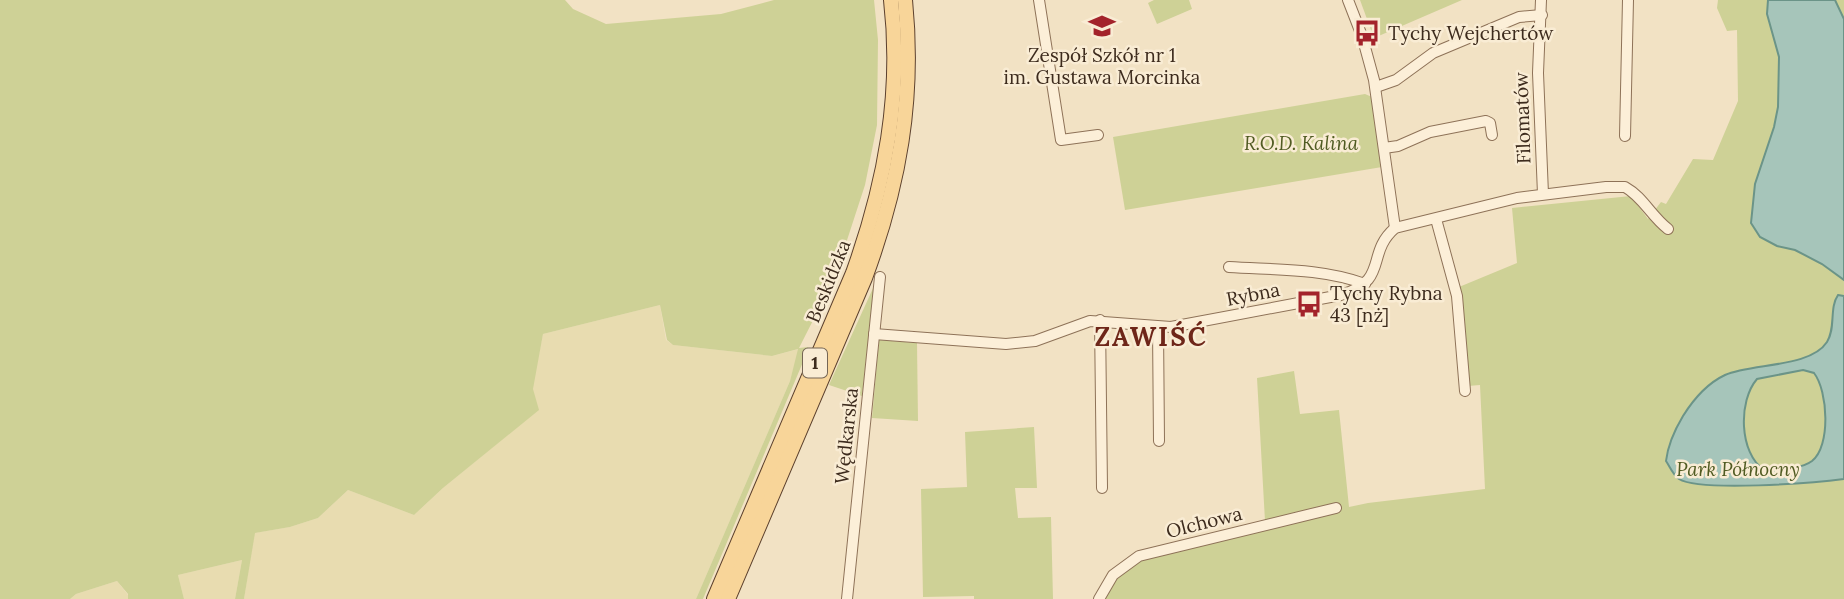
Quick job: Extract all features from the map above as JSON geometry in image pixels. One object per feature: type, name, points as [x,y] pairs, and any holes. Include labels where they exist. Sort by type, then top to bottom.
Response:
[{"type":"main road","name":"Beskidzka","points":[[714,599],[853,273],[870,227],[886,162],[892,112],[894,38],[891,0]]},
{"type":"main road","name":"Beskidzka","points":[[728,599],[865,278],[882,231],[897,174],[906,113],[908,51],[905,0]]},
{"type":"street","points":[[1040,0],[1061,140],[1098,135]]},
{"type":"street","points":[[1348,0],[1376,87],[1395,228]]},
{"type":"street","name":"Filomatów","points":[[1541,0],[1538,73],[1543,194]]},
{"type":"street","points":[[1625,136],[1628,0]]},
{"type":"street","points":[[1376,87],[1396,80],[1433,53],[1519,17],[1542,15]]},
{"type":"street","points":[[1384,148],[1398,146],[1430,132],[1486,121],[1490,123],[1492,135]]},
{"type":"street","points":[[1229,267],[1308,272],[1345,277],[1365,284],[1374,272],[1379,250],[1388,234],[1395,228],[1543,194],[1625,187],[1635,192],[1655,219],[1668,229]]},
{"type":"street","points":[[1436,219],[1457,296],[1465,391]]},
{"type":"street","name":"Wędkarska","points":[[847,599],[880,277]]},
{"type":"street","name":"Rybna","points":[[874,334],[1014,344],[1040,339],[1084,322],[1100,320],[1158,328],[1185,325],[1341,295],[1357,290],[1365,284]]},
{"type":"street","points":[[1100,320],[1102,488]]},
{"type":"street","points":[[1158,328],[1159,441]]},
{"type":"street","name":"Olchowa","points":[[1099,599],[1113,575],[1139,556],[1336,509]]},
{"type":"shaded area","points":[[660,305],[666,340],[673,345],[772,356],[799,349],[790,381],[696,599],[244,599],[254,533],[290,527],[318,518],[348,490],[414,515],[538,410],[532,389],[543,334]]},
{"type":"shaded area","points":[[242,560],[235,599],[184,599],[178,575]]},
{"type":"shaded area","points":[[117,581],[128,599],[70,599],[76,594]]},
{"type":"green space","points":[[0,0],[565,0],[573,9],[606,24],[721,14],[774,0],[874,0],[878,40],[877,125],[865,185],[835,277],[799,348],[808,347],[803,362],[703,599],[696,599],[790,381],[798,349],[772,356],[673,345],[667,340],[660,305],[543,334],[533,389],[539,410],[414,515],[348,490],[318,518],[290,527],[255,533],[244,599],[235,599],[242,560],[178,575],[184,599],[128,599],[128,594],[117,581],[76,594],[70,599],[0,599]]},
{"type":"green space","points":[[1154,0],[1189,0],[1192,9],[1157,24],[1148,3]]},
{"type":"green space","points":[[1360,0],[1462,0],[1374,38]]},
{"type":"green space","name":"Park Północny","points":[[1718,0],[1844,0],[1844,599],[1104,599],[1117,578],[1136,562],[1265,521],[1257,378],[1294,371],[1300,414],[1339,410],[1349,507],[1485,489],[1480,385],[1468,386],[1459,287],[1517,263],[1512,208],[1631,196],[1648,219],[1661,202],[1666,204],[1693,159],[1713,160],[1738,101],[1737,30],[1727,31],[1717,8]]},
{"type":"green space","name":"R.O.D. Kalina","points":[[1365,94],[1372,97],[1382,167],[1125,210],[1113,137]]},
{"type":"green space","points":[[874,286],[862,396],[829,385]]},
{"type":"green space","points":[[879,340],[917,343],[918,421],[872,418]]},
{"type":"green space","points":[[1034,427],[1037,488],[1015,488],[1018,518],[1051,517],[1053,599],[923,597],[921,489],[967,487],[965,432]]},
{"type":"water","points":[[1768,0],[1835,0],[1844,19],[1844,280],[1822,264],[1795,250],[1777,246],[1760,237],[1751,223],[1755,184],[1778,107],[1779,57],[1767,14]]},
{"type":"water","points":[[1838,295],[1844,296],[1844,479],[1733,486],[1691,483],[1679,479],[1666,461],[1668,449],[1680,422],[1696,398],[1725,375],[1794,361],[1819,350],[1830,336]],"holes":[[[1803,370],[1814,373],[1819,381],[1825,405],[1825,431],[1818,454],[1812,461],[1801,466],[1764,470],[1756,462],[1746,440],[1744,413],[1751,389],[1757,379]]]},
{"type":"place","name":"Zespół Szkół nr 1 im. Gustawa Morcinka","points":[[1102,26]]},
{"type":"place","name":"Tychy Wejchertów","points":[[1367,33]]},
{"type":"place","name":"Tychy Rybna 43 [nż]","points":[[1309,304]]},
{"type":"district","name":"ZAWIŚĆ","points":[[1151,337]]}]
